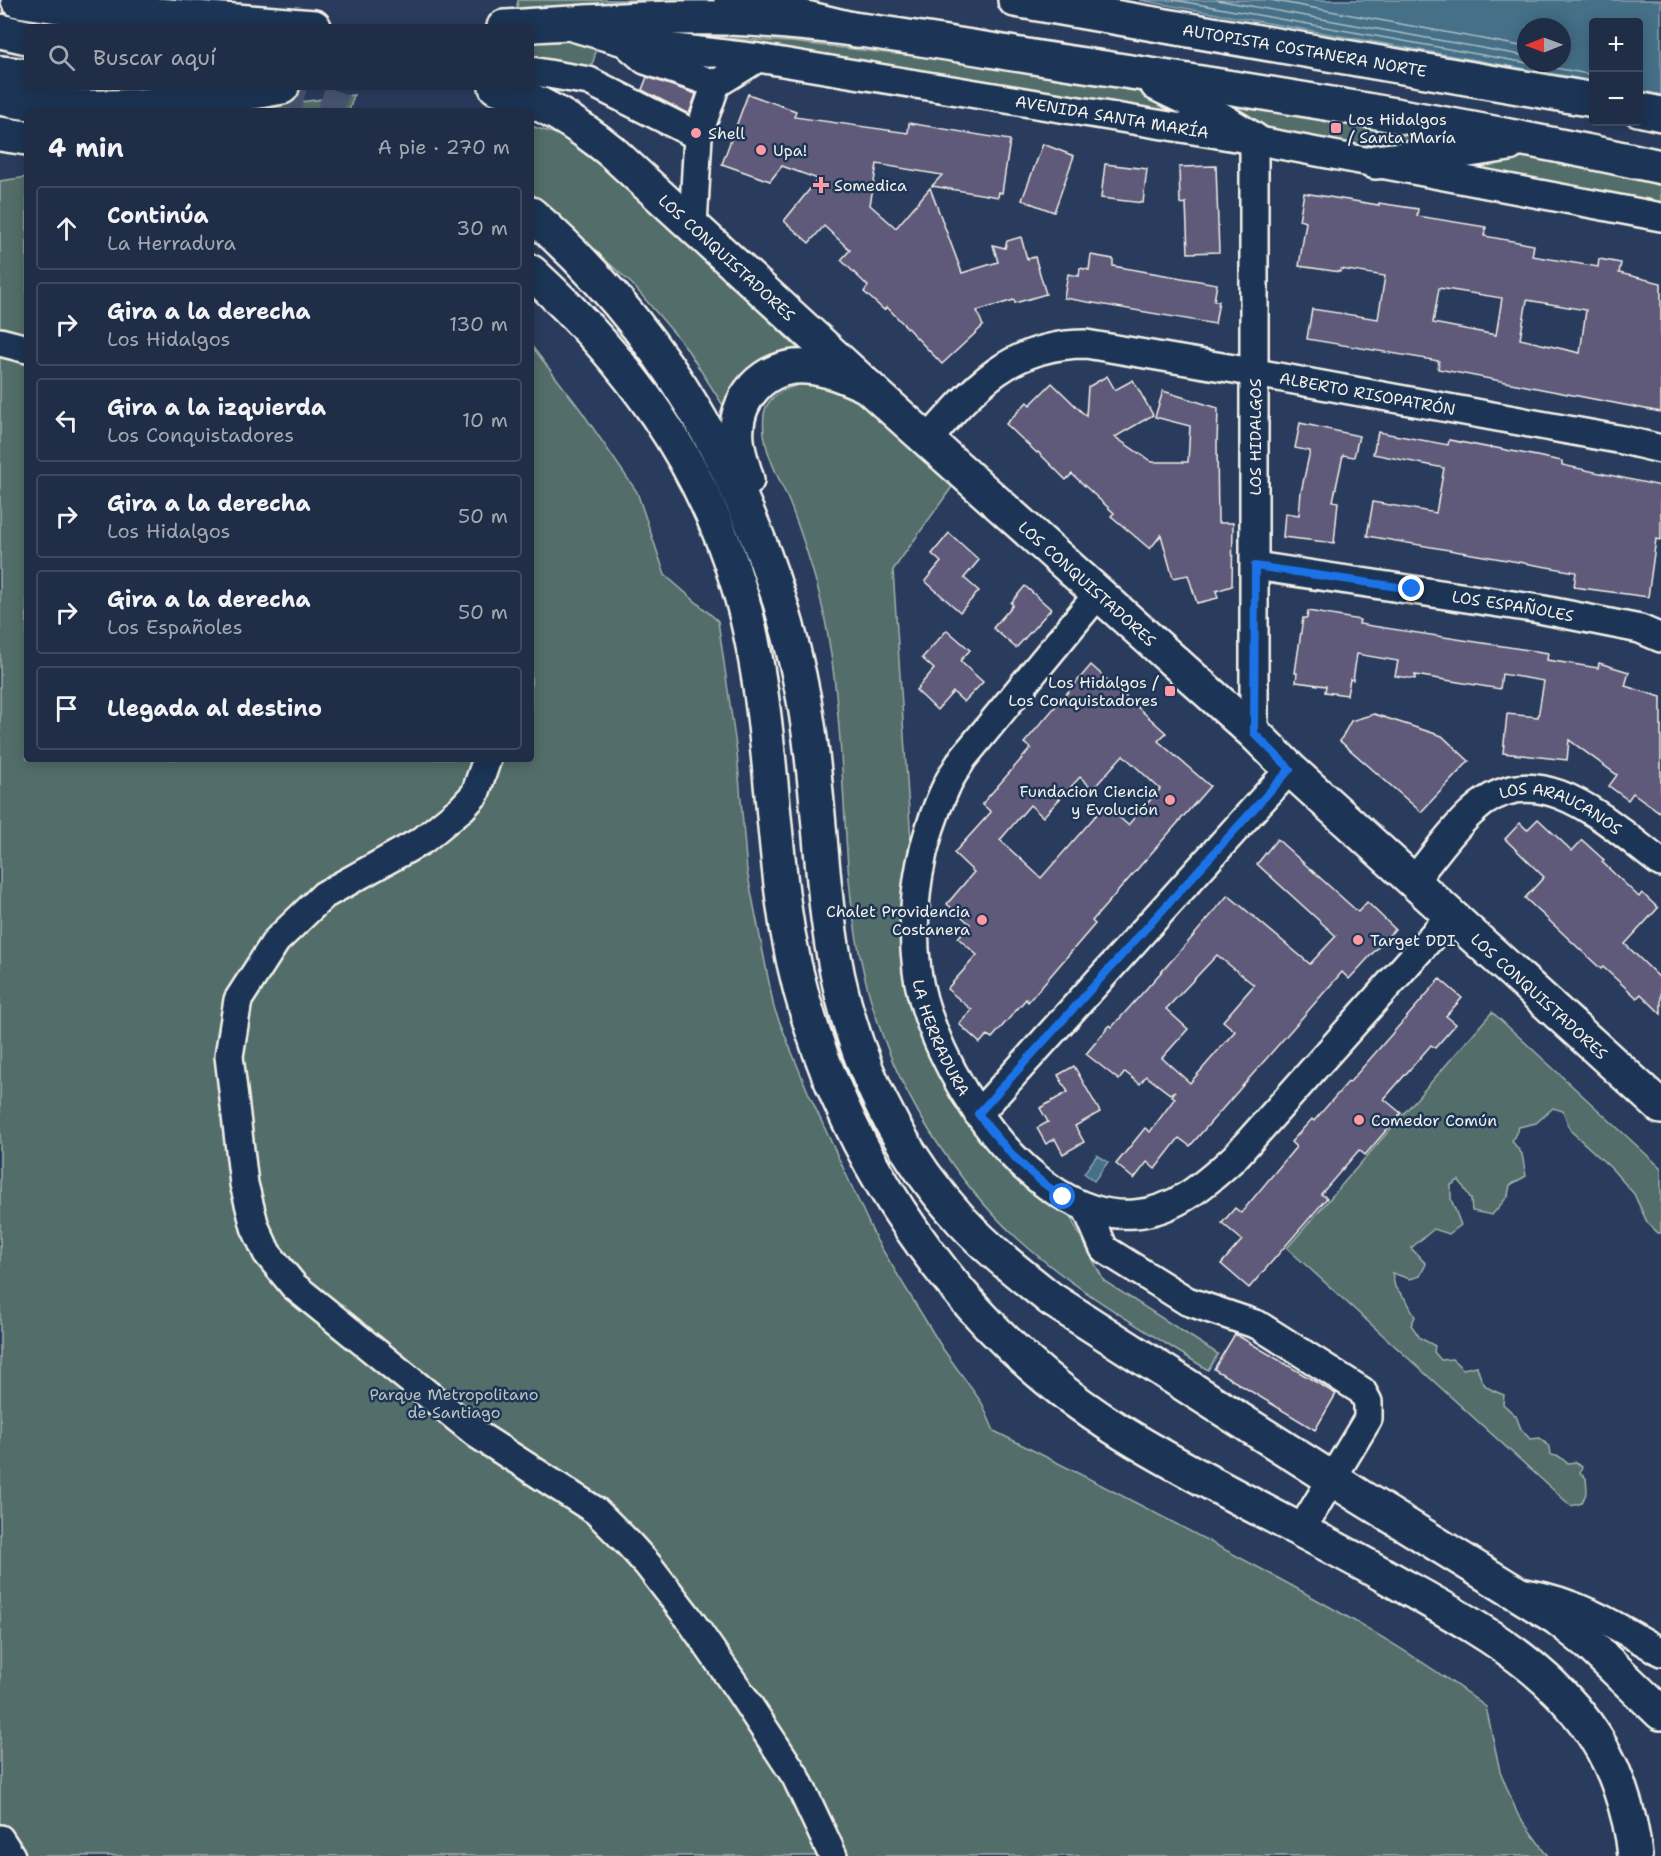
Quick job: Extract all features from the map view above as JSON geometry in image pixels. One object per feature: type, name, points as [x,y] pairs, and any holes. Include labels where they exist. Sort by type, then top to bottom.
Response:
[{"type":"main road","points":[[18,0],[78,9],[275,24]]},
{"type":"main road","points":[[731,0],[856,30]]},
{"type":"main road","name":"AUTOPISTA COSTANERA NORTE","points":[[1015,0],[1589,99]]},
{"type":"main road","name":"AVENIDA SANTA MARÍA","points":[[534,25],[626,20],[726,18],[781,21],[856,30],[1131,72],[1534,140],[1661,167]]},
{"type":"main road","points":[[0,32],[24,36]]},
{"type":"main road","points":[[1131,72],[1186,98],[1254,140]]},
{"type":"main road","points":[[0,73],[24,76]]},
{"type":"main road","points":[[0,98],[49,105],[121,106],[219,97],[263,90]]},
{"type":"main road","name":"LOS CONQUISTADORES","points":[[504,90],[530,99],[580,126],[693,225],[867,386],[1254,733],[1290,769],[1661,1107]]},
{"type":"main road","points":[[1643,110],[1661,114]]},
{"type":"main road","points":[[0,134],[24,139]]},
{"type":"main road","points":[[0,142],[24,140]]},
{"type":"main road","points":[[1375,162],[1534,140]]},
{"type":"main road","points":[[534,217],[600,281],[630,316],[669,369],[704,423],[727,468],[749,513],[776,585]]},
{"type":"main road","points":[[534,275],[593,333],[643,394],[692,471],[718,528],[737,580],[752,642],[762,704],[783,901],[800,988],[809,1019],[857,1139],[892,1201],[958,1291],[1009,1346],[1048,1382],[1133,1440],[1385,1575],[1496,1640],[1542,1675],[1593,1732],[1610,1760],[1634,1840],[1635,1856]]},
{"type":"main road","points":[[867,386],[830,371],[796,367],[772,373],[750,390],[743,402],[737,426],[738,449],[768,546],[792,645],[809,732],[828,920],[844,1002],[856,1043],[891,1123],[913,1159],[963,1221],[1009,1265],[1051,1299],[1557,1618],[1587,1642],[1661,1713]]},
{"type":"main road","points":[[1614,1668],[1661,1736]]},
{"type":"street","name":"AVENIDA SANTA MARÍA","points":[[561,24],[624,42],[758,58],[1254,140],[1661,217]]},
{"type":"street","points":[[624,42],[645,60],[716,84]]},
{"type":"street","points":[[693,225],[698,136],[716,84],[758,58]]},
{"type":"street","points":[[629,102],[645,60]]},
{"type":"street","points":[[534,72],[589,81],[698,136]]},
{"type":"street","name":"LOS HIDALGOS","points":[[1254,140],[1254,733]]},
{"type":"street","points":[[0,342],[24,348]]},
{"type":"street","name":"ALBERTO RISOPATRÓN","points":[[928,440],[993,372],[1027,354],[1046,348],[1067,344],[1086,344],[1623,440],[1661,449]]},
{"type":"street","name":"LOS ESPAÑOLES","points":[[1255,566],[1539,609],[1640,629],[1661,638]]},
{"type":"street","name":"LA HERRADURA","points":[[1098,594],[963,758],[948,783],[924,846],[915,904],[915,944],[922,1000],[933,1029],[947,1060],[978,1114],[1021,1165],[1041,1183],[1063,1197],[1086,1207],[1121,1215],[1154,1211],[1180,1200],[1211,1180],[1235,1157],[1451,915]]},
{"type":"street","points":[[486,762],[475,794],[462,808],[423,840],[324,895],[276,941],[238,1000],[229,1056],[244,1184],[255,1227],[267,1254],[294,1286],[478,1435],[596,1511],[629,1544],[688,1617],[796,1777],[833,1856]]},
{"type":"street","points":[[978,1114],[1290,769]]},
{"type":"street","name":"LOS ARAUCANOS","points":[[1413,880],[1474,809],[1501,794],[1530,789],[1552,791],[1572,798],[1661,863]]},
{"type":"street","points":[[1086,1207],[1104,1249],[1187,1301],[1258,1325],[1362,1390],[1368,1402],[1368,1419],[1334,1479],[1301,1530]]},
{"type":"street","points":[[1514,1591],[1579,1607],[1612,1623],[1661,1652]]},
{"type":"street","points":[[0,1839],[11,1856]]},
{"type":"green space","points":[[518,0],[652,0],[651,5],[516,12]]},
{"type":"green space","points":[[667,35],[791,42],[983,64],[1338,118],[1661,182],[1661,209],[1242,123],[843,57]]},
{"type":"green space","points":[[534,40],[590,41],[595,51],[594,59],[587,69],[534,60]]},
{"type":"green space","points":[[354,95],[350,108],[271,108]]},
{"type":"green space","points":[[534,127],[559,135],[654,206],[807,358],[726,410],[685,346],[633,285],[534,195]]},
{"type":"green space","name":"Parque Metropolitano de Santiago","points":[[24,177],[24,762],[534,762],[534,349],[580,409],[637,492],[665,575],[718,621],[737,753],[747,871],[774,1008],[808,1092],[877,1241],[943,1349],[982,1403],[994,1431],[1164,1517],[1322,1602],[1406,1652],[1486,1707],[1500,1771],[1518,1815],[1548,1856],[0,1856],[0,181]]},
{"type":"green space","points":[[822,381],[853,395],[954,484],[893,570],[911,841],[903,936],[913,1010],[927,1050],[952,1099],[980,1140],[1008,1174],[1048,1204],[1068,1213],[1104,1281],[1218,1354],[1208,1370],[1085,1292],[1017,1238],[963,1179],[939,1146],[918,1112],[891,1057],[863,970],[852,909],[840,733],[826,624],[809,557],[767,450],[763,426],[767,405],[779,393],[805,383]]},
{"type":"green space","points":[[1492,1012],[1661,1168],[1661,1233],[1658,1233],[1647,1222],[1634,1194],[1612,1169],[1571,1131],[1563,1111],[1553,1108],[1536,1123],[1519,1127],[1512,1141],[1522,1154],[1526,1176],[1510,1185],[1508,1196],[1492,1215],[1472,1211],[1471,1199],[1459,1180],[1451,1185],[1451,1199],[1461,1225],[1449,1234],[1434,1229],[1411,1248],[1426,1264],[1420,1276],[1410,1279],[1392,1273],[1395,1287],[1407,1301],[1415,1317],[1411,1325],[1420,1338],[1435,1346],[1434,1352],[1441,1360],[1452,1359],[1463,1369],[1477,1366],[1488,1388],[1504,1395],[1503,1404],[1516,1416],[1521,1429],[1530,1439],[1540,1438],[1550,1447],[1551,1455],[1560,1457],[1567,1463],[1576,1462],[1582,1467],[1580,1473],[1586,1478],[1587,1491],[1582,1503],[1571,1506],[1287,1248]]},
{"type":"water","points":[[1139,0],[1661,0],[1661,95],[1643,91],[1643,18],[1589,18],[1589,80],[1543,72],[1571,72],[1571,18],[1517,18],[1517,67]]},
{"type":"water","points":[[1097,1155],[1108,1162],[1094,1181],[1084,1173]]},
{"type":"building","points":[[647,77],[696,94],[689,114],[642,90]]},
{"type":"building","points":[[748,94],[796,111],[794,117],[908,133],[909,123],[1010,140],[1002,193],[999,192],[998,197],[932,186],[942,175],[877,164],[870,205],[896,228],[930,188],[962,273],[998,262],[993,245],[1005,248],[1007,241],[1021,237],[1027,259],[1035,257],[1046,294],[1015,303],[1014,300],[977,311],[983,326],[942,364],[887,307],[884,310],[864,292],[868,286],[841,260],[850,250],[824,226],[809,243],[784,221],[818,179],[782,166],[770,181],[722,164]]},
{"type":"building","points":[[1043,144],[1074,156],[1054,212],[1022,200]]},
{"type":"building","points":[[1105,164],[1147,169],[1143,203],[1101,198]]},
{"type":"building","points":[[1216,166],[1219,252],[1188,253],[1186,203],[1180,204],[1179,167]]},
{"type":"building","points":[[1304,193],[1418,209],[1417,216],[1486,227],[1484,236],[1534,245],[1532,256],[1598,267],[1599,259],[1621,263],[1619,273],[1661,283],[1661,412],[1438,369],[1439,361],[1307,339],[1312,309],[1378,319],[1385,276],[1341,269],[1340,272],[1299,266],[1306,222],[1299,220]],"holes":[[[1439,288],[1502,298],[1496,335],[1433,323]],[[1527,300],[1586,310],[1580,353],[1520,339]]]},
{"type":"building","points":[[1091,255],[1113,259],[1113,266],[1217,284],[1214,301],[1219,301],[1215,324],[1064,298],[1068,274],[1079,276],[1080,268],[1089,270]]},
{"type":"building","points":[[1107,376],[1115,390],[1133,380],[1153,415],[1115,437],[1152,462],[1188,462],[1190,426],[1155,417],[1163,391],[1218,408],[1218,523],[1233,523],[1232,586],[1216,591],[1218,598],[1197,603],[1188,575],[1173,578],[1161,535],[1150,549],[1111,516],[1114,513],[1072,474],[1066,480],[1006,424],[1027,402],[1030,405],[1052,383],[1086,416],[1088,387]]},
{"type":"building","points":[[1300,423],[1359,436],[1354,457],[1343,455],[1333,501],[1338,502],[1334,543],[1283,537],[1285,513],[1299,515],[1301,492],[1310,451],[1295,448]]},
{"type":"building","points":[[1378,432],[1448,445],[1449,440],[1491,447],[1562,461],[1562,465],[1661,486],[1661,540],[1656,539],[1648,597],[1574,587],[1576,572],[1367,536],[1373,502],[1436,513],[1444,468],[1373,454]]},
{"type":"building","points":[[949,533],[979,560],[964,578],[979,591],[960,612],[925,581],[941,562],[932,554]]},
{"type":"building","points":[[1025,586],[1051,609],[1016,648],[993,628],[1013,605],[1011,603]]},
{"type":"building","points":[[1308,611],[1360,620],[1359,624],[1548,653],[1547,660],[1598,668],[1599,663],[1629,672],[1625,686],[1661,697],[1661,813],[1633,793],[1628,800],[1609,786],[1617,775],[1569,740],[1567,760],[1503,753],[1507,714],[1538,717],[1544,681],[1502,674],[1500,689],[1415,675],[1415,679],[1395,676],[1398,661],[1357,654],[1353,680],[1350,679],[1347,695],[1325,692],[1326,686],[1296,682],[1297,673],[1295,673],[1303,618],[1307,618]]},
{"type":"building","points":[[947,630],[970,650],[960,661],[983,682],[964,702],[953,692],[937,710],[916,690],[934,669],[922,658]]},
{"type":"building","points":[[1091,665],[1166,733],[1158,741],[1210,786],[1092,921],[1095,924],[1028,1002],[1026,999],[992,1038],[987,1035],[980,1043],[959,1024],[972,1010],[947,989],[977,955],[958,938],[970,924],[947,904],[974,872],[954,853],[991,812],[982,804],[1031,748],[1024,743]],"holes":[[[1123,755],[1160,789],[1128,825],[1105,805],[1041,878],[1000,840],[1030,805],[1043,817],[1080,777],[1093,789]]]},
{"type":"building","points":[[1374,714],[1442,736],[1469,761],[1421,812],[1340,741],[1351,721]]},
{"type":"building","points":[[1538,819],[1572,851],[1582,840],[1639,897],[1642,893],[1658,908],[1625,944],[1661,979],[1661,1014],[1641,994],[1637,998],[1603,967],[1601,969],[1525,898],[1544,877],[1505,839],[1520,823],[1527,830]]},
{"type":"building","points":[[1277,839],[1358,912],[1367,902],[1395,929],[1349,979],[1342,972],[1190,1146],[1179,1138],[1155,1169],[1147,1162],[1134,1179],[1116,1164],[1145,1128],[1150,1132],[1175,1098],[1172,1096],[1175,1091],[1170,1094],[1146,1076],[1140,1084],[1125,1072],[1119,1080],[1086,1054],[1110,1025],[1112,1027],[1228,895],[1310,964],[1336,936],[1257,864]],"holes":[[[1217,955],[1254,985],[1223,1021],[1235,1031],[1190,1083],[1162,1058],[1188,1029],[1166,1009]]]},
{"type":"building","points":[[1440,979],[1462,998],[1446,1016],[1456,1024],[1435,1048],[1431,1045],[1384,1099],[1401,1113],[1365,1155],[1359,1150],[1321,1194],[1327,1198],[1249,1288],[1221,1264],[1242,1240],[1222,1223],[1235,1208],[1241,1213],[1296,1147],[1291,1142],[1349,1083]]},
{"type":"building","points":[[1074,1066],[1100,1112],[1075,1126],[1084,1142],[1063,1154],[1055,1139],[1046,1144],[1037,1128],[1048,1122],[1040,1108],[1068,1092],[1058,1075]]},
{"type":"building","points":[[1235,1334],[1336,1394],[1315,1430],[1214,1369]]},
{"type":"tunnel","points":[[654,0],[714,6]]},
{"type":"tunnel","points":[[284,90],[336,108]]},
{"type":"place","name":"Los Hidalgos / Santa María","points":[[1336,128]]},
{"type":"place","name":"Shell","points":[[696,133]]},
{"type":"place","name":"Upa!","points":[[761,150]]},
{"type":"place","name":"Somedica","points":[[821,185]]},
{"type":"place","name":"Los Hidalgos / Los Conquistadores","points":[[1170,691]]},
{"type":"place","name":"Fundacion Ciencia y Evolución","points":[[1170,800]]},
{"type":"place","name":"Chalet Providencia Costanera","points":[[982,920]]},
{"type":"place","name":"Target DDI","points":[[1358,940]]},
{"type":"place","name":"Comedor Común","points":[[1359,1120]]},
{"type":"route","points":[[1063,1197],[1041,1183],[1021,1165],[978,1114],[1290,769],[1254,733],[1255,566],[1412,589]]}]
